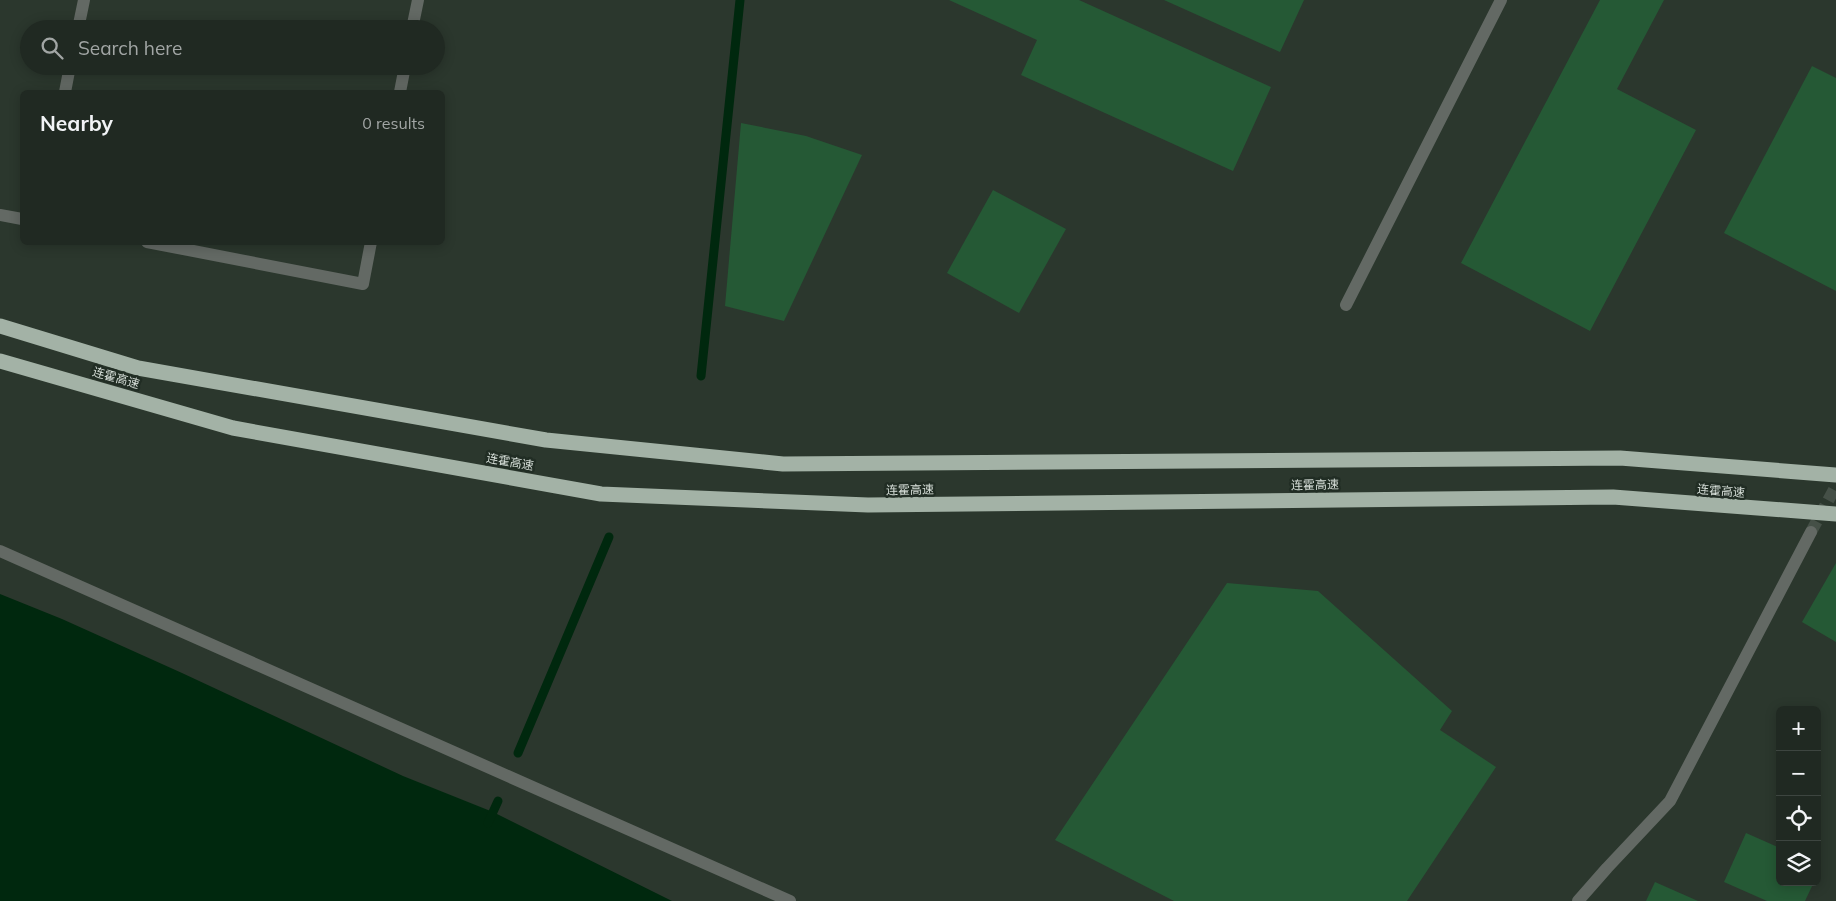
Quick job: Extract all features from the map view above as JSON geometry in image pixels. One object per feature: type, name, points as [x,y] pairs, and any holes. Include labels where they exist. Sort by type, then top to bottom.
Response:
[{"type":"highway","name":"连霍高速","points":[[0,326],[138,368],[546,440],[782,464],[1620,458],[1836,475]]},
{"type":"highway","name":"连霍高速","points":[[0,361],[233,428],[601,494],[868,505],[1613,497],[1836,514]]},
{"type":"street","points":[[80,20],[84,0]]},
{"type":"street","points":[[414,20],[418,0]]},
{"type":"street","points":[[1346,304],[1501,0]]},
{"type":"street","points":[[65,90],[68,75]]},
{"type":"street","points":[[400,90],[403,75]]},
{"type":"street","points":[[0,214],[20,219]]},
{"type":"street","points":[[162,245],[363,284],[370,245]]},
{"type":"street","points":[[1578,901],[1670,801],[1812,532]]},
{"type":"street","points":[[0,551],[790,901]]},
{"type":"shaded area","points":[[0,594],[62,619],[182,673],[403,776],[493,812],[672,901],[0,901]]},
{"type":"building","points":[[949,0],[1079,0],[1271,87],[1233,171],[1021,75],[1037,40]]},
{"type":"building","points":[[1164,0],[1304,0],[1280,52]]},
{"type":"building","points":[[1600,0],[1664,0],[1617,89],[1696,130],[1590,331],[1461,263]]},
{"type":"building","points":[[1812,66],[1836,78],[1836,291],[1724,233]]},
{"type":"building","points":[[741,123],[806,136],[862,155],[784,321],[725,306]]},
{"type":"building","points":[[993,190],[1066,229],[1019,313],[947,273]]},
{"type":"building","points":[[1836,563],[1836,642],[1802,622]]},
{"type":"building","points":[[1227,583],[1318,591],[1452,711],[1440,730],[1496,767],[1407,901],[1174,901],[1055,840]]},
{"type":"building","points":[[1746,833],[1776,846],[1776,886],[1812,886],[1805,901],[1767,901],[1724,882]]},
{"type":"building","points":[[1655,882],[1698,901],[1646,901]]},
{"type":"waterway","points":[[701,376],[740,0]]},
{"type":"waterway","points":[[518,753],[609,537]]},
{"type":"waterway","points":[[488,823],[498,801]]},
{"type":"tunnel","points":[[1811,532],[1836,486]]}]
